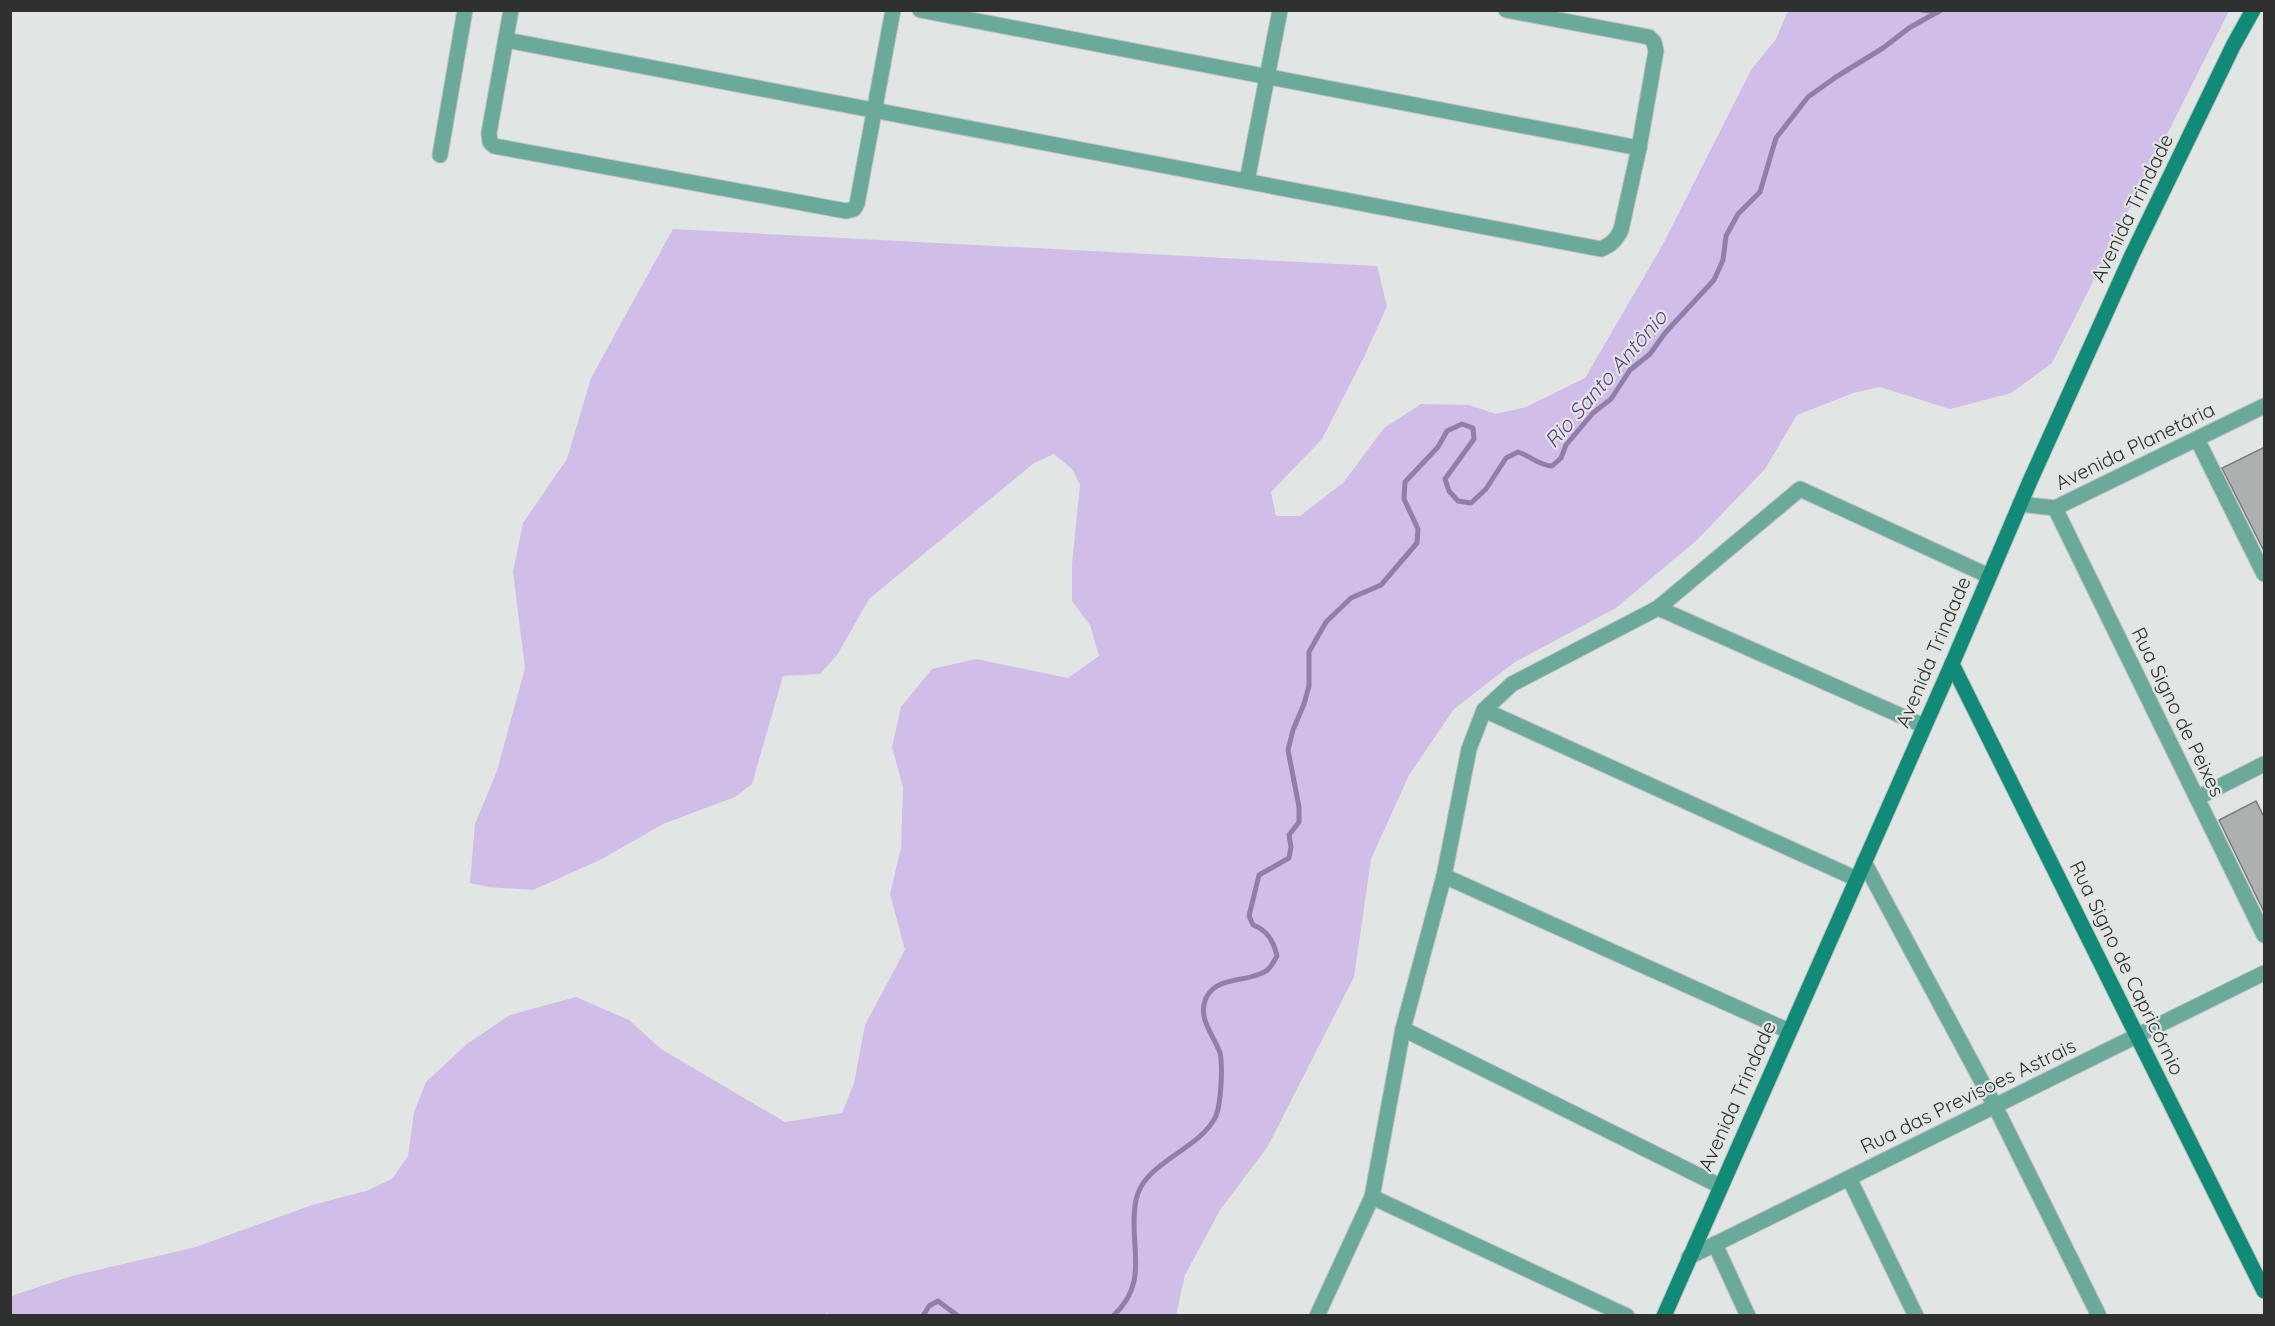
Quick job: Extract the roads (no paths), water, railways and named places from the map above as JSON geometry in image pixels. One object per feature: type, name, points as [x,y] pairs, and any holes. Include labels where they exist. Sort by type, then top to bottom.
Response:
[{"type":"main road","name":"Avenida Trindade","points":[[1664,1316],[1952,664],[2020,504],[2132,255],[2253,10]]},
{"type":"main road","name":"Rua Signo de Capricórnio","points":[[1952,664],[2265,1291]]},
{"type":"street","points":[[440,155],[465,10]]},
{"type":"street","points":[[511,10],[489,133],[490,142],[498,148],[850,211],[857,204],[893,10]]},
{"type":"street","points":[[920,10],[1639,148]]},
{"type":"street","points":[[1247,181],[1280,10]]},
{"type":"street","points":[[506,40],[1601,249],[1611,244],[1620,230],[1639,148],[1656,51],[1651,39],[1506,10]]},
{"type":"street","name":"Avenida Planetária","points":[[2020,504],[2055,508],[2265,406]]},
{"type":"street","points":[[2197,439],[2265,574]]},
{"type":"street","points":[[1317,1316],[1372,1197],[1403,1029],[1444,876],[1469,749],[1484,710],[1512,684],[1658,608],[1800,489],[1989,576]]},
{"type":"street","name":"Rua Signo de Peixes","points":[[2055,508],[2265,935]]},
{"type":"street","points":[[1658,608],[1924,726]]},
{"type":"street","points":[[1484,710],[1857,879]]},
{"type":"street","points":[[2197,798],[2265,764]]},
{"type":"street","points":[[1864,862],[1995,1106],[2099,1316]]},
{"type":"street","points":[[1444,876],[1789,1031]]},
{"type":"street","name":"Rua das Previsoes Astrais","points":[[1689,1257],[2265,973]]},
{"type":"street","points":[[1403,1029],[1720,1186]]},
{"type":"street","points":[[1849,1178],[1917,1316]]},
{"type":"street","points":[[1372,1197],[1627,1316]]},
{"type":"street","points":[[1715,1244],[1748,1316]]},
{"type":"waterway","points":[[1922,10],[1938,12]]},
{"type":"waterway","name":"Rio Santo Antônio","points":[[1113,1316],[1125,1303],[1132,1289],[1136,1261],[1134,1216],[1136,1200],[1141,1187],[1160,1166],[1198,1138],[1208,1128],[1218,1110],[1221,1059],[1205,1020],[1206,998],[1217,986],[1266,971],[1277,956],[1270,937],[1253,925],[1249,916],[1259,875],[1289,858],[1291,847],[1289,835],[1299,822],[1299,807],[1288,750],[1309,686],[1309,652],[1326,622],[1351,598],[1381,585],[1417,543],[1418,529],[1404,499],[1405,482],[1438,447],[1447,431],[1462,424],[1473,428],[1474,439],[1445,479],[1449,491],[1458,501],[1471,503],[1486,489],[1506,458],[1518,452],[1552,466],[1561,458],[1566,445],[1593,413],[1611,399],[1630,370],[1650,354],[1665,333],[1714,280],[1723,260],[1726,236],[1738,214],[1760,192],[1776,138],[1808,97],[1883,48],[1909,28],[1941,10]]},
{"type":"waterway","name":"Rio Santo Antônio","points":[[923,1316],[929,1306],[938,1301],[958,1316]]}]
